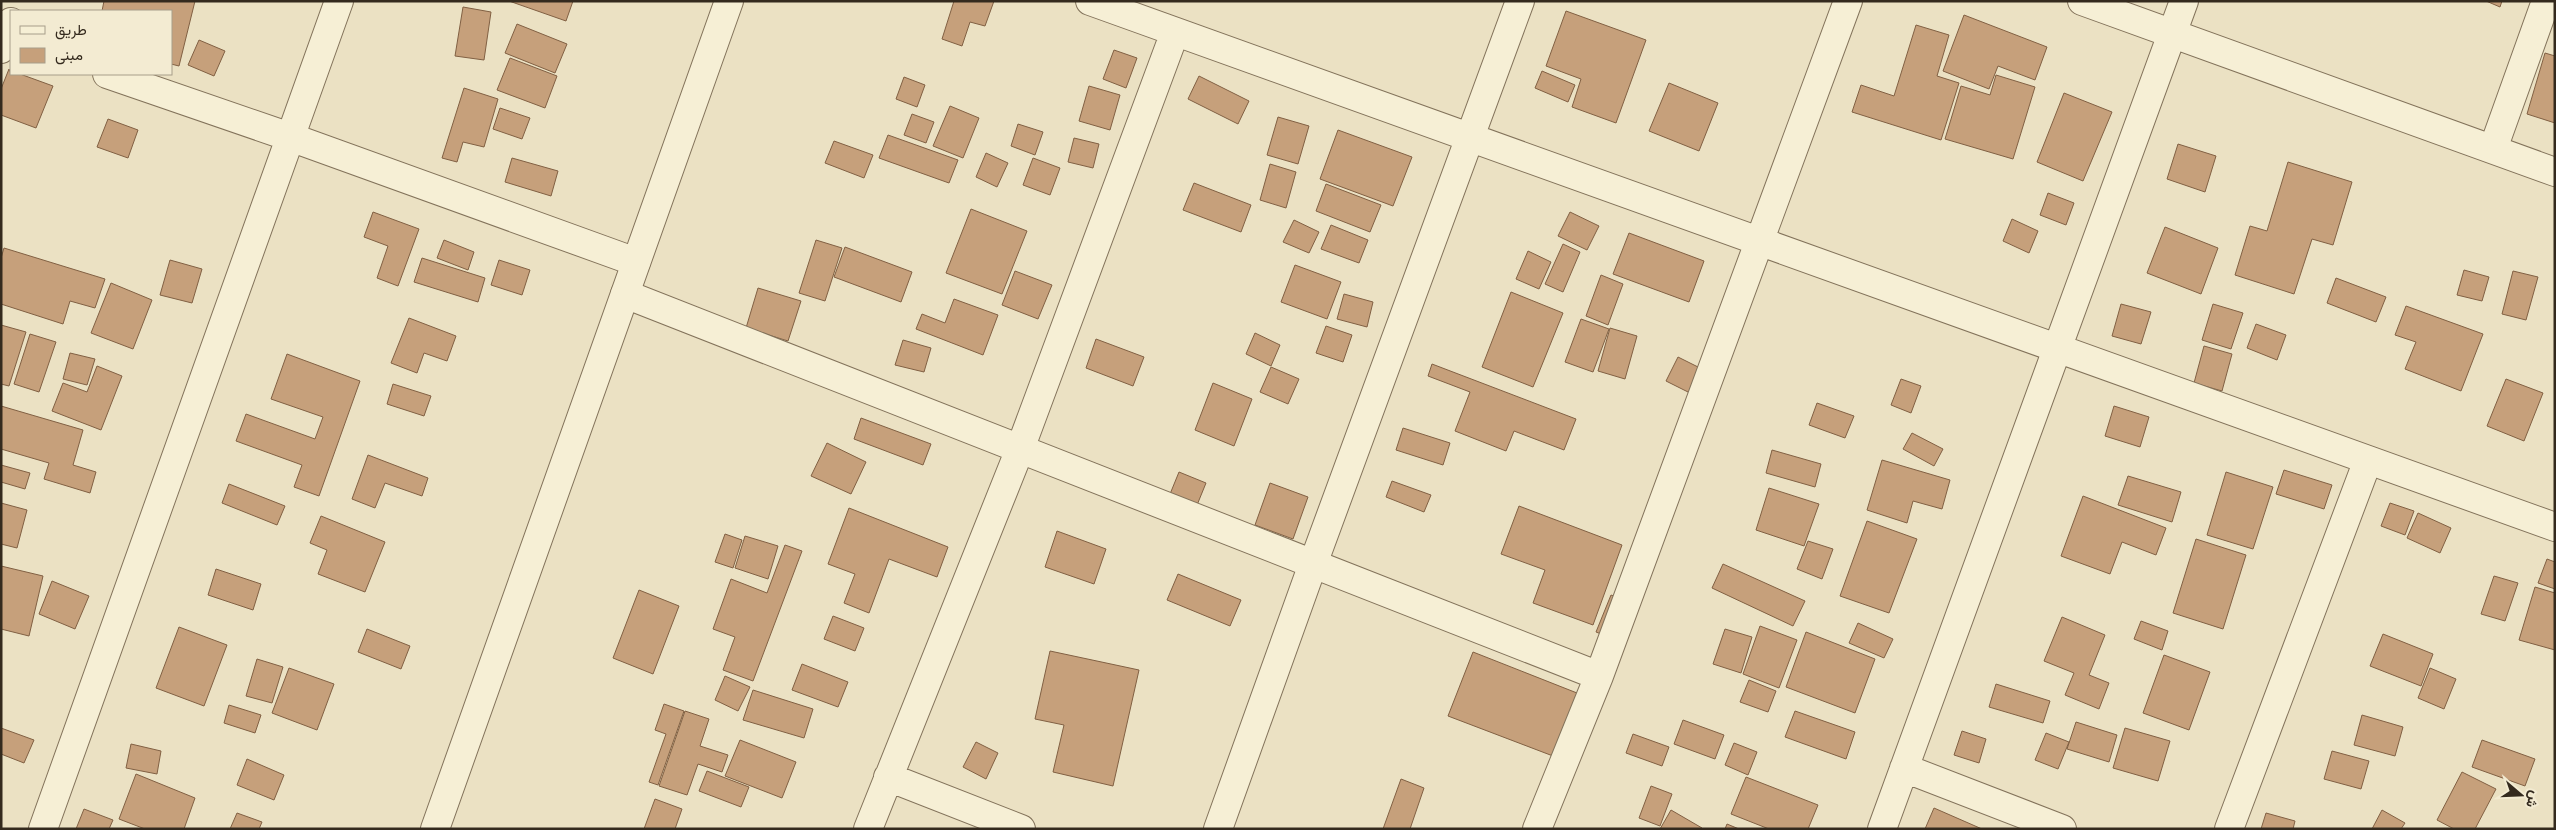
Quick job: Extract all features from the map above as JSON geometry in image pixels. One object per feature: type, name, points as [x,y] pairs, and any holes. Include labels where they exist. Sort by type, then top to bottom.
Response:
[{"type":"street","points":[[43,829],[339,1]]},
{"type":"street","points":[[436,829],[729,1]]},
{"type":"street","points":[[1090,1],[2555,527]]},
{"type":"street","points":[[1218,829],[1313,564],[1520,1]]},
{"type":"street","points":[[1537,829],[1599,676],[1848,1]]},
{"type":"street","points":[[2082,1],[2555,172]]},
{"type":"street","points":[[1882,829],[2184,1]]},
{"type":"street","points":[[2493,150],[2546,1]]},
{"type":"street","points":[[868,829],[1020,449],[1175,32]]},
{"type":"street","points":[[110,75],[290,137],[636,262]]},
{"type":"street","points":[[624,294],[1599,676]]},
{"type":"street","points":[[2229,829],[2368,460]]},
{"type":"street","points":[[1904,768],[2062,829]]},
{"type":"street","points":[[888,777],[1021,829]]},
{"type":"building","points":[[104,1],[195,1],[179,66],[172,64],[172,10],[102,10]]},
{"type":"building","points":[[509,1],[573,1],[566,21]]},
{"type":"building","points":[[954,1],[994,1],[985,26],[970,22],[962,46],[942,39]]},
{"type":"building","points":[[2486,1],[2502,1],[2500,7]]},
{"type":"building","points":[[463,7],[491,12],[484,60],[455,56]]},
{"type":"building","points":[[1566,11],[1646,40],[1616,123],[1572,107],[1581,79],[1546,66]]},
{"type":"building","points":[[1964,15],[2047,47],[2035,80],[1998,66],[1989,89],[1943,71]]},
{"type":"building","points":[[517,24],[567,44],[555,73],[505,53]]},
{"type":"building","points":[[1916,25],[1949,35],[1937,76],[1959,83],[1941,140],[1852,112],[1861,85],[1894,96]]},
{"type":"building","points":[[199,40],[225,51],[214,76],[188,65]]},
{"type":"building","points":[[1114,50],[1137,58],[1126,88],[1103,79]]},
{"type":"building","points":[[2545,53],[2555,56],[2555,123],[2527,114]]},
{"type":"building","points":[[510,58],[557,76],[545,108],[497,90]]},
{"type":"building","points":[[9,69],[10,75],[23,75],[53,86],[36,128],[1,115],[1,89]]},
{"type":"building","points":[[1542,71],[1575,85],[1568,102],[1535,88]]},
{"type":"building","points":[[1996,75],[2035,87],[2013,159],[1945,139],[1961,86],[1990,95]]},
{"type":"building","points":[[1199,76],[1249,101],[1238,124],[1188,99]]},
{"type":"building","points":[[904,77],[925,85],[917,107],[896,99]]},
{"type":"building","points":[[1669,83],[1718,103],[1699,151],[1649,131]]},
{"type":"building","points":[[1089,86],[1120,95],[1110,130],[1079,121]]},
{"type":"building","points":[[464,88],[498,99],[484,147],[463,142],[457,162],[442,158]]},
{"type":"building","points":[[2064,93],[2112,112],[2083,181],[2037,162]]},
{"type":"building","points":[[950,106],[979,118],[963,158],[933,146]]},
{"type":"building","points":[[500,108],[530,118],[522,139],[493,129]]},
{"type":"building","points":[[912,114],[934,122],[926,143],[904,135]]},
{"type":"building","points":[[1278,117],[1309,126],[1298,164],[1267,155]]},
{"type":"building","points":[[108,119],[138,130],[128,158],[97,147]]},
{"type":"building","points":[[1018,124],[1043,132],[1035,155],[1011,146]]},
{"type":"building","points":[[1338,130],[1412,157],[1393,206],[1320,179]]},
{"type":"building","points":[[888,135],[958,160],[949,183],[879,158]]},
{"type":"building","points":[[1074,138],[1099,144],[1093,168],[1068,162]]},
{"type":"building","points":[[834,141],[873,155],[864,178],[825,163]]},
{"type":"building","points":[[2178,144],[2216,156],[2205,192],[2167,179]]},
{"type":"building","points":[[986,153],[1008,163],[997,187],[976,177]]},
{"type":"building","points":[[512,158],[558,171],[551,196],[505,182]]},
{"type":"building","points":[[1033,158],[1060,168],[1050,195],[1023,185]]},
{"type":"building","points":[[2288,162],[2352,182],[2333,245],[2312,239],[2294,294],[2235,275],[2250,226],[2267,231]]},
{"type":"building","points":[[1270,164],[1296,172],[1286,208],[1260,200]]},
{"type":"building","points":[[1194,183],[1251,205],[1241,232],[1183,210]]},
{"type":"building","points":[[1326,184],[1381,205],[1370,232],[1316,211]]},
{"type":"building","points":[[2048,193],[2074,203],[2066,225],[2040,215]]},
{"type":"building","points":[[971,209],[1027,231],[1002,294],[946,273]]},
{"type":"building","points":[[373,212],[419,229],[398,286],[377,278],[388,246],[364,237]]},
{"type":"building","points":[[1570,212],[1599,226],[1587,250],[1558,236]]},
{"type":"building","points":[[2012,219],[2038,231],[2029,253],[2003,241]]},
{"type":"building","points":[[1294,220],[1319,232],[1309,253],[1283,242]]},
{"type":"building","points":[[1331,225],[1368,240],[1359,263],[1321,249]]},
{"type":"building","points":[[2165,227],[2218,248],[2201,294],[2147,273]]},
{"type":"building","points":[[1629,233],[1704,261],[1689,302],[1613,274]]},
{"type":"building","points":[[444,240],[474,252],[468,270],[437,258]]},
{"type":"building","points":[[816,240],[842,248],[825,301],[799,293]]},
{"type":"building","points":[[1563,244],[1580,252],[1563,292],[1545,284]]},
{"type":"building","points":[[845,247],[912,272],[901,302],[834,277]]},
{"type":"building","points":[[4,248],[105,279],[95,308],[70,301],[63,324],[1,304],[1,258]]},
{"type":"building","points":[[1528,251],[1551,262],[1539,289],[1516,279]]},
{"type":"building","points":[[422,258],[485,278],[478,302],[414,282]]},
{"type":"building","points":[[170,260],[202,269],[192,303],[160,295]]},
{"type":"building","points":[[499,260],[530,270],[522,295],[491,285]]},
{"type":"building","points":[[1295,265],[1341,282],[1327,319],[1281,302]]},
{"type":"building","points":[[2464,270],[2489,277],[2482,301],[2457,295]]},
{"type":"building","points":[[1015,271],[1052,285],[1038,319],[1002,305]]},
{"type":"building","points":[[2513,271],[2538,277],[2526,320],[2502,314]]},
{"type":"building","points":[[1601,275],[1623,284],[1608,325],[1586,316]]},
{"type":"building","points":[[2336,278],[2386,297],[2376,322],[2327,303]]},
{"type":"building","points":[[111,283],[152,300],[133,349],[91,333]]},
{"type":"building","points":[[758,288],[801,301],[788,341],[746,328]]},
{"type":"building","points":[[1511,292],[1563,313],[1533,387],[1482,367]]},
{"type":"building","points":[[1344,294],[1373,302],[1367,327],[1337,319]]},
{"type":"building","points":[[954,299],[998,315],[983,355],[916,329],[922,314],[945,323]]},
{"type":"building","points":[[2121,304],[2151,312],[2141,344],[2112,336]]},
{"type":"building","points":[[2213,304],[2243,313],[2231,349],[2202,340]]},
{"type":"building","points":[[2406,306],[2483,334],[2461,391],[2405,369],[2416,342],[2395,335]]},
{"type":"building","points":[[409,318],[456,336],[447,361],[424,353],[417,373],[391,363]]},
{"type":"building","points":[[1581,319],[1609,329],[1593,372],[1565,362]]},
{"type":"building","points":[[2256,324],[2286,335],[2277,360],[2247,348]]},
{"type":"building","points":[[1,325],[26,332],[9,386],[1,384]]},
{"type":"building","points":[[1326,326],[1352,335],[1343,362],[1316,353]]},
{"type":"building","points":[[1610,328],[1637,336],[1625,379],[1598,371]]},
{"type":"building","points":[[1255,333],[1280,345],[1271,366],[1246,354]]},
{"type":"building","points":[[30,334],[56,342],[39,392],[14,384]]},
{"type":"building","points":[[1096,339],[1144,357],[1133,386],[1086,368]]},
{"type":"building","points":[[903,340],[931,348],[924,372],[895,365]]},
{"type":"building","points":[[2204,346],[2232,354],[2222,391],[2194,383]]},
{"type":"building","points":[[70,353],[95,359],[87,385],[63,379]]},
{"type":"building","points":[[287,354],[360,381],[319,496],[294,487],[302,465],[236,441],[246,414],[315,439],[323,417],[271,399]]},
{"type":"building","points":[[1678,357],[1702,369],[1690,393],[1666,381]]},
{"type":"building","points":[[1432,364],[1576,419],[1564,450],[1514,431],[1506,451],[1455,431],[1470,392],[1428,376]]},
{"type":"building","points":[[97,366],[122,376],[101,430],[52,411],[63,383],[87,392]]},
{"type":"building","points":[[1271,367],[1299,379],[1288,404],[1260,392]]},
{"type":"building","points":[[1901,379],[1921,386],[1911,413],[1891,405]]},
{"type":"building","points":[[2506,379],[2543,393],[2524,441],[2487,426]]},
{"type":"building","points":[[1213,383],[1252,399],[1234,446],[1195,430]]},
{"type":"building","points":[[393,384],[431,396],[424,416],[387,404]]},
{"type":"building","points":[[1817,403],[1854,416],[1845,438],[1809,425]]},
{"type":"building","points":[[1,406],[83,430],[73,465],[96,472],[90,493],[44,479],[49,463],[1,449]]},
{"type":"building","points":[[2114,406],[2149,417],[2140,447],[2105,436]]},
{"type":"building","points":[[861,418],[931,444],[923,465],[854,439]]},
{"type":"building","points":[[1403,428],[1450,443],[1443,465],[1396,450]]},
{"type":"building","points":[[1912,433],[1943,449],[1934,466],[1903,449]]},
{"type":"building","points":[[827,443],[866,462],[851,494],[811,476]]},
{"type":"building","points":[[1772,450],[1821,464],[1815,487],[1766,473]]},
{"type":"building","points":[[368,455],[428,478],[422,496],[385,483],[375,508],[352,499]]},
{"type":"building","points":[[1882,460],[1950,480],[1942,509],[1913,501],[1907,523],[1867,510]]},
{"type":"building","points":[[1,465],[30,473],[25,489],[1,482]]},
{"type":"building","points":[[2284,470],[2332,485],[2324,509],[2276,494]]},
{"type":"building","points":[[1179,472],[1206,483],[1195,510],[1168,499]]},
{"type":"building","points":[[2226,472],[2273,487],[2253,549],[2207,535]]},
{"type":"building","points":[[2128,476],[2181,492],[2172,522],[2118,505]]},
{"type":"building","points":[[1392,481],[1431,495],[1424,512],[1386,497]]},
{"type":"building","points":[[1270,483],[1308,497],[1293,539],[1255,525]]},
{"type":"building","points":[[229,484],[285,506],[277,525],[222,503]]},
{"type":"building","points":[[1769,488],[1819,504],[1804,546],[1756,530]]},
{"type":"building","points":[[2083,496],[2166,528],[2156,555],[2122,542],[2110,574],[2061,556]]},
{"type":"building","points":[[1,503],[27,510],[17,548],[1,544]]},
{"type":"building","points":[[2390,503],[2414,511],[2405,535],[2381,526]]},
{"type":"building","points":[[1519,506],[1622,545],[1593,625],[1533,603],[1545,570],[1501,554]]},
{"type":"building","points":[[849,508],[948,547],[937,577],[889,559],[869,613],[844,603],[855,574],[828,564]]},
{"type":"building","points":[[2418,513],[2451,528],[2440,553],[2407,538]]},
{"type":"building","points":[[321,516],[385,542],[365,592],[318,574],[327,550],[310,543]]},
{"type":"building","points":[[1867,521],[1917,539],[1889,613],[1840,596]]},
{"type":"building","points":[[1057,531],[1106,549],[1094,584],[1045,567]]},
{"type":"building","points":[[725,534],[742,540],[733,568],[715,562]]},
{"type":"building","points":[[745,536],[778,546],[768,579],[735,568]]},
{"type":"building","points":[[2196,539],[2246,555],[2223,629],[2173,613]]},
{"type":"building","points":[[1808,541],[1833,549],[1822,579],[1797,569]]},
{"type":"building","points":[[785,545],[802,551],[753,681],[723,670],[735,637],[713,629],[731,579],[767,593]]},
{"type":"building","points":[[2547,559],[2555,562],[2555,589],[2538,583]]},
{"type":"building","points":[[1723,564],[1805,601],[1793,626],[1712,588]]},
{"type":"building","points":[[1,566],[43,576],[29,636],[1,629]]},
{"type":"building","points":[[216,569],[261,584],[253,610],[208,595]]},
{"type":"building","points":[[1178,574],[1241,600],[1230,626],[1167,600]]},
{"type":"building","points":[[2494,576],[2518,583],[2505,621],[2481,614]]},
{"type":"building","points":[[52,581],[89,596],[75,629],[39,614]]},
{"type":"building","points":[[2535,587],[2555,593],[2555,650],[2519,640]]},
{"type":"building","points":[[639,590],[679,606],[653,674],[613,658]]},
{"type":"building","points":[[1611,595],[1629,602],[1614,639],[1596,632]]},
{"type":"building","points":[[833,616],[864,628],[855,651],[824,639]]},
{"type":"building","points":[[2062,617],[2105,635],[2089,675],[2109,683],[2099,709],[2065,695],[2074,673],[2044,661]]},
{"type":"building","points":[[2141,621],[2168,631],[2162,650],[2134,639]]},
{"type":"building","points":[[1858,623],[1893,639],[1884,658],[1849,643]]},
{"type":"building","points":[[1760,626],[1797,640],[1779,688],[1743,674]]},
{"type":"building","points":[[179,627],[227,645],[204,706],[156,688]]},
{"type":"building","points":[[367,629],[410,646],[401,669],[358,652]]},
{"type":"building","points":[[1725,629],[1752,637],[1741,673],[1713,664]]},
{"type":"building","points":[[1806,632],[1875,659],[1855,713],[1786,687]]},
{"type":"building","points":[[2383,634],[2433,654],[2421,686],[2370,666]]},
{"type":"building","points":[[1050,651],[1139,670],[1113,786],[1053,772],[1064,725],[1035,719]]},
{"type":"building","points":[[1473,652],[1577,693],[1553,756],[1448,716]]},
{"type":"building","points":[[2164,655],[2210,672],[2189,730],[2143,713]]},
{"type":"building","points":[[257,659],[283,667],[272,703],[246,696]]},
{"type":"building","points":[[802,664],[848,682],[838,707],[792,690]]},
{"type":"building","points":[[289,668],[334,684],[317,730],[272,713]]},
{"type":"building","points":[[2430,668],[2456,679],[2444,709],[2418,698]]},
{"type":"building","points":[[725,676],[750,687],[738,711],[715,700]]},
{"type":"building","points":[[1749,680],[1776,691],[1768,712],[1740,702]]},
{"type":"building","points":[[1996,684],[2050,701],[2043,723],[1989,707]]},
{"type":"building","points":[[753,690],[813,709],[804,738],[743,720]]},
{"type":"building","points":[[664,704],[684,711],[658,785],[649,782],[666,734],[655,730]]},
{"type":"building","points":[[229,705],[261,715],[255,733],[224,723]]},
{"type":"building","points":[[685,711],[709,719],[700,746],[728,755],[722,772],[698,764],[687,795],[659,786]]},
{"type":"building","points":[[1795,711],[1855,732],[1846,759],[1785,737]]},
{"type":"building","points":[[2362,715],[2403,727],[2395,756],[2354,745]]},
{"type":"building","points":[[1683,720],[1724,735],[1715,759],[1674,744]]},
{"type":"building","points":[[2076,722],[2117,735],[2109,762],[2067,749]]},
{"type":"building","points":[[1,728],[34,740],[24,763],[1,754]]},
{"type":"building","points":[[2125,728],[2170,741],[2158,781],[2113,768]]},
{"type":"building","points":[[1962,731],[1986,739],[1979,763],[1954,755]]},
{"type":"building","points":[[2046,733],[2069,742],[2058,769],[2035,760]]},
{"type":"building","points":[[1633,734],[1669,747],[1662,766],[1626,753]]},
{"type":"building","points":[[740,740],[796,762],[782,798],[725,776]]},
{"type":"building","points":[[2482,740],[2535,759],[2525,786],[2472,767]]},
{"type":"building","points":[[976,742],[998,753],[986,779],[963,767]]},
{"type":"building","points":[[1734,743],[1757,752],[1748,775],[1725,765]]},
{"type":"building","points":[[131,744],[161,751],[157,774],[126,768]]},
{"type":"building","points":[[2332,751],[2369,761],[2361,789],[2324,779]]},
{"type":"building","points":[[247,759],[284,775],[274,800],[237,785]]},
{"type":"building","points":[[707,771],[749,787],[741,807],[699,791]]},
{"type":"building","points":[[2462,772],[2496,789],[2475,829],[2454,829],[2437,820]]},
{"type":"building","points":[[136,774],[195,798],[184,829],[145,829],[119,819]]},
{"type":"building","points":[[1746,777],[1818,805],[1808,829],[1769,829],[1731,814]]},
{"type":"building","points":[[1401,779],[1424,788],[1410,829],[1383,829]]},
{"type":"building","points":[[1651,786],[1672,794],[1660,826],[1639,818]]},
{"type":"building","points":[[655,799],[682,809],[675,829],[644,829]]},
{"type":"building","points":[[1934,808],[1982,829],[1925,829]]},
{"type":"building","points":[[84,809],[113,820],[109,829],[76,829]]},
{"type":"building","points":[[1671,810],[1702,828],[1660,829]]},
{"type":"building","points":[[2382,810],[2405,823],[2401,829],[2372,829]]},
{"type":"building","points":[[237,813],[262,822],[259,829],[230,829]]},
{"type":"building","points":[[2266,813],[2295,821],[2293,829],[2261,829]]},
{"type":"building","points":[[1727,824],[1739,829],[1725,829]]}]
